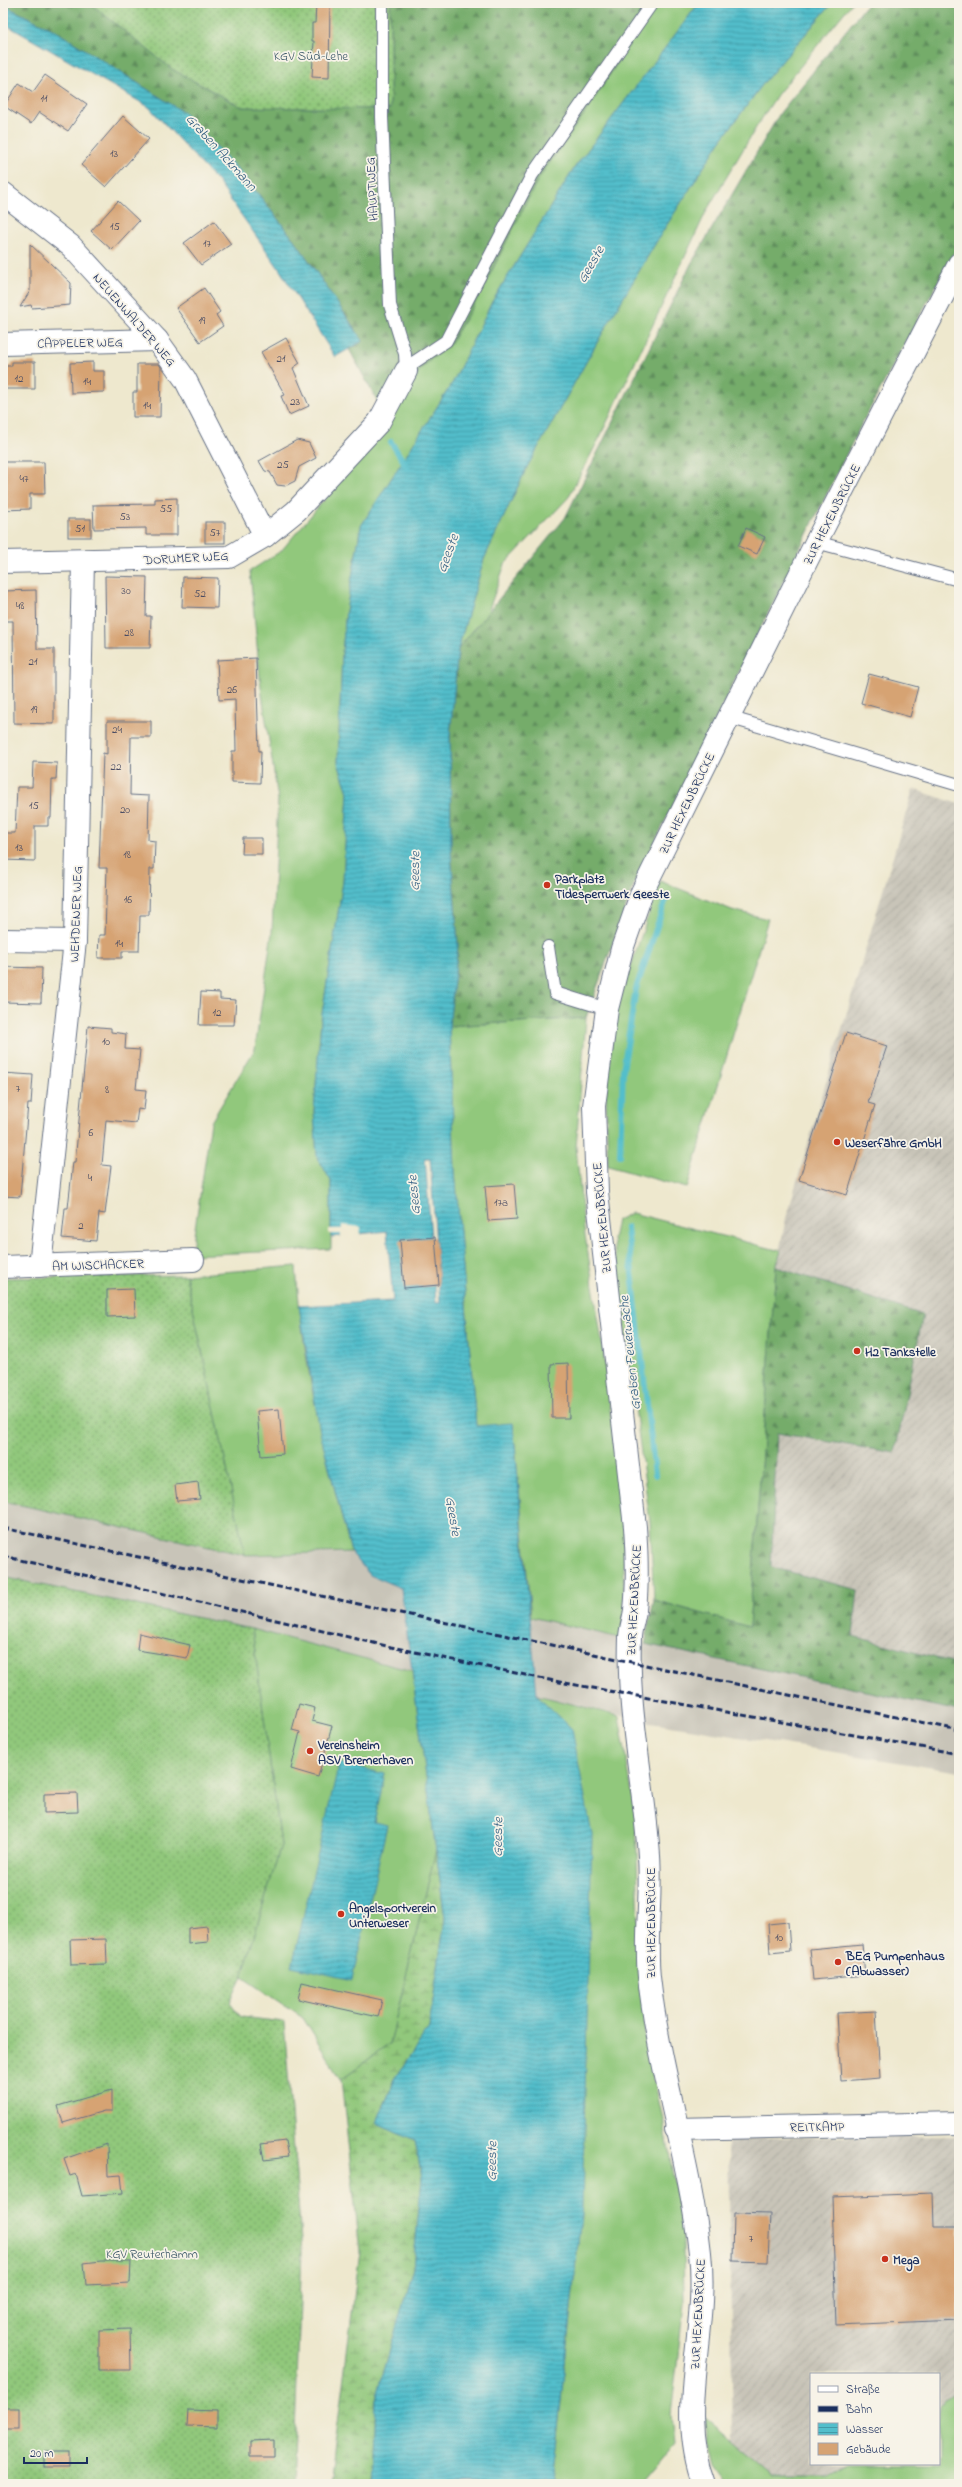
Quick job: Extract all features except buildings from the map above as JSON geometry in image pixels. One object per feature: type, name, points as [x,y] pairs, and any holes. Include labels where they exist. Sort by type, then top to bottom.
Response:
[{"type":"street","name":"NEUENWALDER WEG","points":[[3,193],[71,246],[157,340],[185,379],[265,536]]},
{"type":"street","name":"ZUR HEXENBRÜCKE","points":[[704,2484],[693,2446],[691,2413],[701,2293],[700,2256],[695,2216],[658,2043],[649,1974],[650,1858],[632,1716],[630,1637],[635,1611],[637,1561],[635,1527],[597,1192],[594,1106],[607,1009],[622,949],[642,892],[816,542],[959,264]]},
{"type":"street","name":"CAPPELER WEG","points":[[3,344],[157,340]]},
{"type":"street","name":"DORUMER WEG","points":[[3,562],[229,557],[265,536],[296,511],[379,422],[406,371]]},
{"type":"street","name":"WEHDENER WEG","points":[[40,1266],[75,941],[83,560]]},
{"type":"street","points":[[3,940],[75,941]]},
{"type":"street","name":"AM WISCHACKER","points":[[3,1267],[193,1260]]},
{"type":"street","name":"REITKAMP","points":[[676,2129],[959,2123]]},
{"type":"lane","name":"HAUPTWEG","points":[[382,3],[382,117],[390,305],[405,354],[406,371]]},
{"type":"lane","points":[[406,371],[413,363],[446,341],[532,175],[652,3]]},
{"type":"lane","points":[[816,542],[959,580]]},
{"type":"lane","points":[[728,717],[959,785]]},
{"type":"lane","points":[[548,947],[555,993],[607,1009]]},
{"type":"shaded area","points":[[913,789],[959,804],[959,1664],[853,1636],[771,1567],[777,1433],[895,1453],[923,1315],[776,1267],[786,1218]]},
{"type":"shaded area","points":[[3,1501],[245,1555],[351,1552],[370,1575],[401,1588],[412,1671],[252,1629],[3,1577]]},
{"type":"shaded area","points":[[531,1617],[645,1644],[959,1711],[959,1772],[658,1724],[537,1695]]},
{"type":"shaded area","points":[[959,2136],[959,2389],[940,2404],[940,2373],[810,2373],[810,2465],[846,2465],[828,2475],[773,2475],[733,2442],[728,2138]]},
{"type":"green space","points":[[3,3],[90,3],[172,69],[242,107],[390,109],[390,3],[659,3],[642,24],[589,107],[538,179],[481,292],[450,344],[421,368],[389,423],[349,349],[363,341],[298,245],[244,176],[183,112],[54,30],[3,5]]},
{"type":"green space","name":"KGV Süd-Lehe","points":[[90,3],[390,3],[390,109],[242,107],[172,69]]},
{"type":"green space","points":[[659,3],[699,3],[575,167],[492,302],[453,382],[361,526],[346,611],[342,653],[338,763],[348,792],[343,882],[321,1020],[314,1111],[317,1157],[331,1181],[331,1249],[191,1255],[211,1122],[255,1049],[272,932],[278,799],[261,688],[250,571],[281,551],[389,423],[421,368],[450,344],[481,292],[538,179],[589,107],[642,24]]},
{"type":"green space","points":[[832,3],[852,3],[777,95],[757,126],[707,210],[600,437],[568,498],[505,564],[488,612],[458,649],[484,559],[527,467],[603,332],[661,234],[719,143],[765,81]]},
{"type":"green space","points":[[868,3],[959,3],[959,243],[860,427],[635,882],[586,1018],[449,1026],[458,945],[451,853],[450,735],[458,649],[565,518],[691,264],[780,113]]},
{"type":"green space","points":[[660,881],[732,910],[768,919],[687,1188],[608,1166],[606,1095],[615,1013]]},
{"type":"green space","points":[[586,1018],[576,1147],[584,1229],[603,1348],[624,1531],[624,1639],[531,1617],[513,1424],[476,1427],[455,1171],[449,1026]]},
{"type":"green space","points":[[632,1213],[781,1251],[776,1267],[749,1627],[654,1600],[650,1522],[613,1239],[617,1220]]},
{"type":"green space","points":[[296,1266],[299,1303],[309,1375],[324,1446],[351,1552],[245,1555],[186,1275]]},
{"type":"green space","points":[[776,1267],[923,1315],[895,1453],[777,1433],[771,1567],[858,1590],[853,1636],[959,1664],[959,1711],[645,1644],[654,1600],[749,1627]]},
{"type":"green space","points":[[186,1275],[245,1555],[3,1501],[3,1278]]},
{"type":"green space","name":"KGV Reuterhamm","points":[[3,1577],[252,1629],[281,1845],[242,1977],[230,2002],[241,2017],[284,2022],[302,2252],[293,2484],[3,2484]]},
{"type":"green space","name":"Angelsportverein Unterweser","points":[[252,1629],[412,1671],[436,1850],[390,2044],[341,2079],[303,2018],[242,1977],[281,1845]]},
{"type":"green space","points":[[537,1695],[619,1716],[636,1816],[640,1970],[647,2046],[666,2134],[683,2234],[684,2303],[671,2416],[674,2443],[640,2484],[552,2484],[582,2205]]},
{"type":"green space","points":[[436,1850],[445,1919],[429,2028],[395,2079],[377,2123],[415,2140],[422,2178],[413,2268],[376,2400],[373,2484],[330,2484],[360,2251],[341,2079],[390,2044]]},
{"type":"green space","points":[[959,2389],[959,2484],[727,2484],[714,2466],[702,2415],[773,2475],[828,2475],[846,2465],[940,2465],[940,2404]]},
{"type":"water","name":"Geeste","points":[[699,3],[832,3],[765,81],[719,143],[661,234],[603,332],[527,467],[484,559],[458,649],[450,735],[451,853],[458,945],[449,1026],[455,1171],[476,1426],[513,1423],[537,1695],[572,1729],[592,1835],[582,2205],[552,2484],[373,2484],[376,2400],[413,2268],[422,2178],[415,2140],[377,2123],[395,2079],[429,2028],[445,1919],[401,1588],[370,1575],[351,1552],[320,1432],[299,1306],[393,1301],[387,1231],[331,1237],[331,1181],[317,1157],[314,1111],[321,1020],[343,882],[348,792],[338,763],[342,653],[346,611],[361,526],[453,382],[492,302],[575,167]],"holes":[[[425,1158],[430,1158],[440,1303],[436,1303]]]},
{"type":"water","points":[[3,5],[54,30],[183,112],[244,176],[298,245],[363,341],[335,357],[278,267],[218,182],[149,107],[3,23]]},
{"type":"water","points":[[339,1763],[385,1774],[374,1822],[387,1825],[352,1980],[292,1966]]},
{"type":"pier","points":[[342,1225],[361,1227],[360,1236],[344,1238],[341,1237],[341,1234],[329,1234],[329,1229],[342,1229]]},
{"type":"waterway","name":"Graben Ackmann","points":[[391,442],[407,467]]},
{"type":"waterway","name":"Graben Feuerwache","points":[[620,1155],[623,1070],[636,989],[666,899]]},
{"type":"waterway","name":"Graben Feuerwache","points":[[627,1228],[655,1475]]},
{"type":"railway","points":[[3,1528],[959,1730]]},
{"type":"railway","points":[[3,1556],[391,1647],[554,1681],[959,1754]]},
{"type":"place","name":"Parkplatz Tidesperrwerk Geeste","points":[[547,885]]},
{"type":"place","name":"Weserfähre GmbH","points":[[837,1142]]},
{"type":"place","name":"H2 Tankstelle","points":[[857,1351]]},
{"type":"place","name":"Vereinsheim ASV Bremerhaven","points":[[310,1751]]},
{"type":"place","name":"Angelsportverein Unterweser","points":[[341,1914]]},
{"type":"place","name":"BEG Pumpenhaus (Abwasser)","points":[[838,1962]]},
{"type":"place","name":"Mega","points":[[885,2259]]}]
